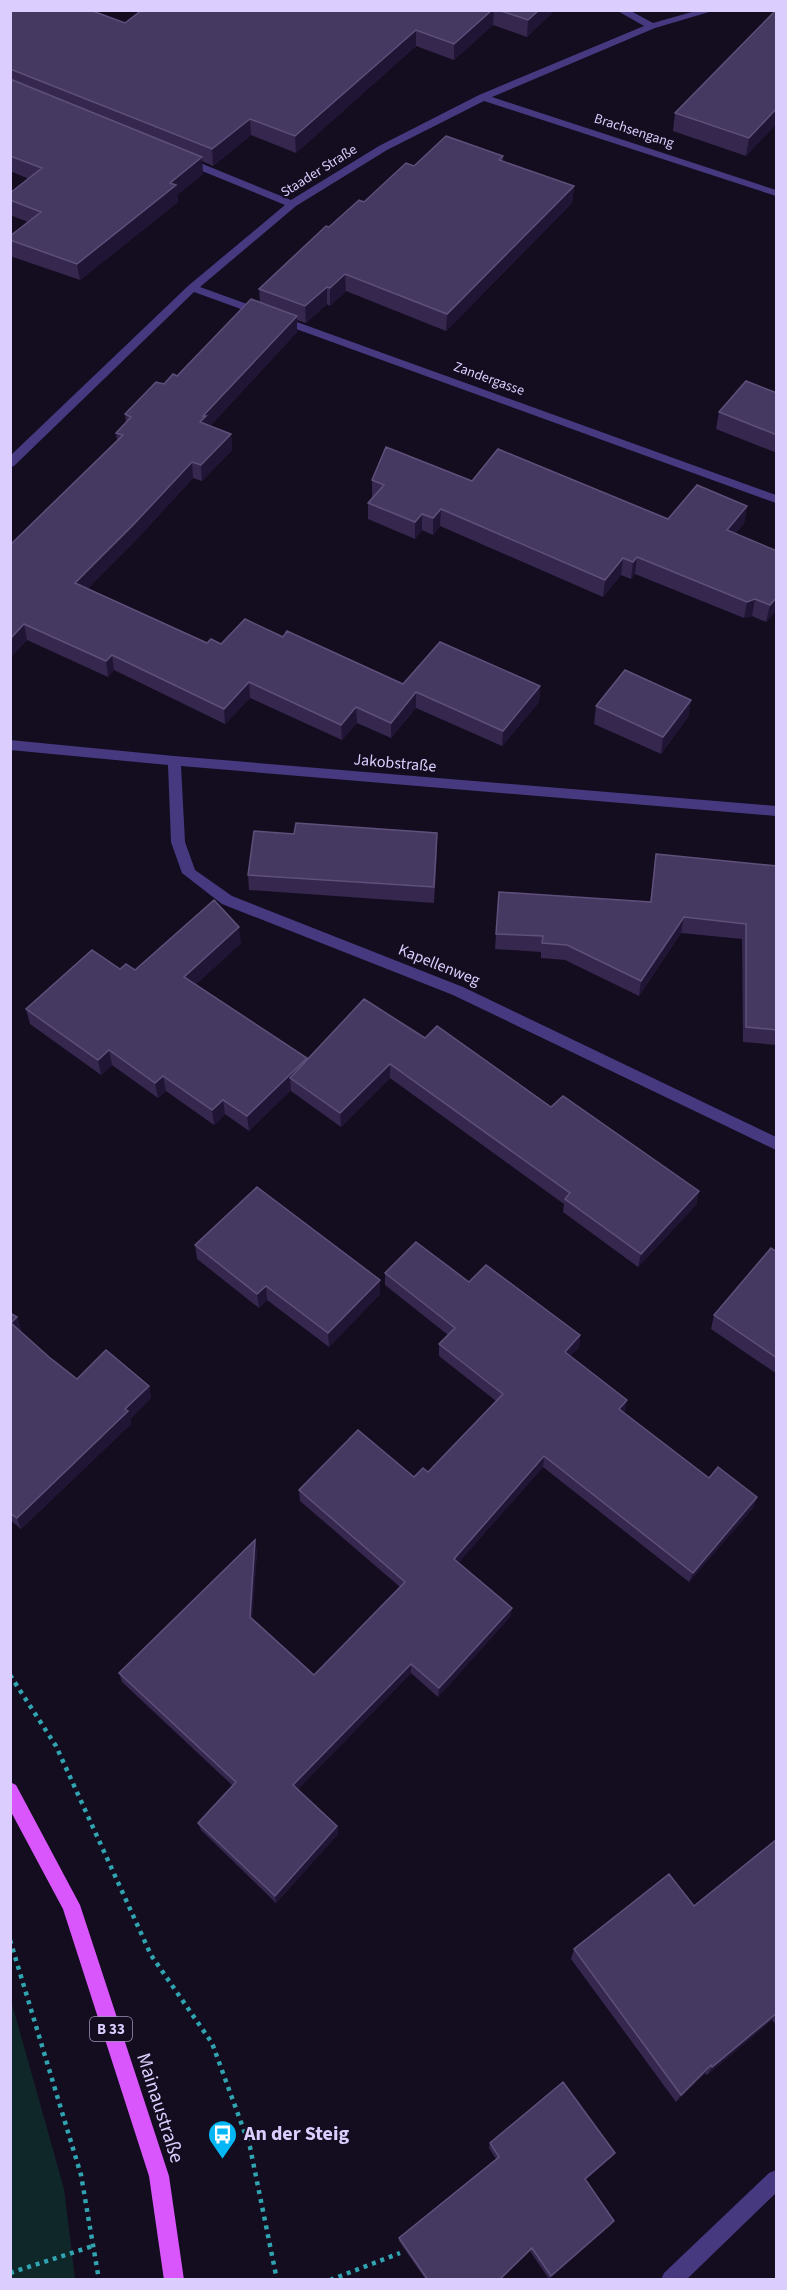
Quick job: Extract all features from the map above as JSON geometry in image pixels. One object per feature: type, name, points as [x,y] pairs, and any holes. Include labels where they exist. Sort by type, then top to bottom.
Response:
[{"type":"main road","name":"Mainaustraße","points":[[10,1791],[70,1905],[159,2176],[174,2280]]},
{"type":"street","points":[[620,10],[652,26]]},
{"type":"street","name":"Staader Straße","points":[[10,463],[192,288],[292,204],[383,148],[483,98],[652,26],[712,10]]},
{"type":"street","name":"Brachsengang","points":[[483,98],[777,193]]},
{"type":"street","points":[[173,155],[292,204]]},
{"type":"street","name":"Zandergasse","points":[[192,288],[777,499]]},
{"type":"street","name":"Jakobstraße","points":[[10,745],[174,761],[777,811]]},
{"type":"street","name":"Kapellenweg","points":[[174,761],[178,842],[189,873],[227,900],[458,991],[777,1144]]},
{"type":"street","points":[[671,2280],[777,2180]]},
{"type":"path","points":[[10,1674],[56,1746],[151,1955],[212,2043],[250,2147],[277,2280]]},
{"type":"path","points":[[10,1941],[81,2175],[99,2280]]},
{"type":"path","points":[[10,2273],[93,2246]]},
{"type":"path","points":[[330,2280],[400,2253]]},
{"type":"green space","points":[[10,1997],[64,2189],[75,2279],[11,2279]]},
{"type":"building","points":[[10,10],[90,10],[125,23],[142,10],[492,10],[454,44],[416,30],[295,136],[250,119],[212,149],[10,69]]},
{"type":"building","points":[[498,10],[539,10],[528,20]]},
{"type":"building","points":[[776,10],[777,108],[749,138],[675,113]]},
{"type":"building","points":[[10,79],[202,157],[170,183],[176,185],[77,264],[10,240],[10,236],[41,212],[10,200],[10,193],[42,168],[10,156]]},
{"type":"building","points":[[446,136],[503,156],[499,160],[574,186],[447,314],[345,274],[305,306],[259,289],[326,226],[329,227],[359,200],[364,202],[406,163],[414,166]]},
{"type":"building","points":[[251,299],[297,316],[203,416],[206,416],[200,422],[231,434],[201,465],[192,462],[75,583],[207,643],[211,639],[221,644],[245,619],[283,637],[287,631],[403,684],[440,642],[540,686],[503,731],[416,692],[391,723],[356,707],[341,725],[249,682],[224,709],[112,655],[106,661],[24,624],[10,639],[10,545],[123,435],[116,433],[131,417],[125,414],[156,382],[164,384],[173,374],[177,376]]},
{"type":"building","points":[[746,381],[777,393],[777,435],[719,412]]},
{"type":"building","points":[[386,447],[472,481],[498,449],[668,519],[697,485],[747,506],[727,530],[777,551],[777,597],[770,605],[755,599],[747,602],[637,557],[633,562],[623,558],[605,580],[441,509],[433,518],[422,514],[415,522],[368,503],[384,485],[372,480]]},
{"type":"building","points":[[625,670],[691,700],[663,737],[596,706]]},
{"type":"building","points":[[296,823],[437,833],[434,887],[248,875],[254,831],[294,834]]},
{"type":"building","points":[[656,854],[777,866],[777,1030],[746,1027],[746,924],[684,917],[641,981],[567,945],[542,943],[543,936],[496,934],[499,892],[651,902]]},
{"type":"building","points":[[214,900],[239,927],[184,977],[307,1058],[247,1116],[223,1100],[212,1110],[163,1076],[155,1083],[109,1050],[98,1060],[26,1009],[92,950],[120,969],[126,964],[135,970]]},
{"type":"building","points":[[364,999],[425,1038],[437,1026],[551,1107],[563,1096],[699,1191],[641,1254],[565,1199],[570,1193],[390,1064],[340,1113],[290,1078]]},
{"type":"building","points":[[257,1187],[380,1280],[328,1333],[266,1286],[257,1294],[195,1245]]},
{"type":"building","points":[[416,1242],[469,1282],[486,1265],[580,1335],[565,1352],[627,1400],[619,1409],[709,1478],[718,1467],[757,1497],[693,1573],[544,1456],[454,1559],[512,1608],[439,1688],[411,1664],[293,1785],[337,1826],[275,1896],[198,1823],[236,1782],[119,1673],[255,1540],[250,1617],[314,1675],[405,1582],[299,1490],[358,1430],[414,1477],[423,1468],[428,1472],[503,1394],[439,1344],[455,1328],[385,1273]]},
{"type":"building","points":[[771,1248],[777,1252],[777,1358],[714,1315]]},
{"type":"building","points":[[10,1313],[17,1317],[11,1323],[77,1379],[106,1350],[149,1386],[125,1409],[128,1411],[17,1518],[10,1513]]},
{"type":"building","points":[[777,1839],[777,2013],[712,2067],[711,2065],[681,2095],[574,1949],[669,1874],[694,1906]]},
{"type":"building","points":[[563,2082],[615,2153],[585,2179],[614,2221],[551,2276],[532,2248],[499,2280],[428,2280],[399,2238],[499,2157],[490,2143]]},
{"type":"place","name":"An der Steig","points":[[223,2160]]}]
